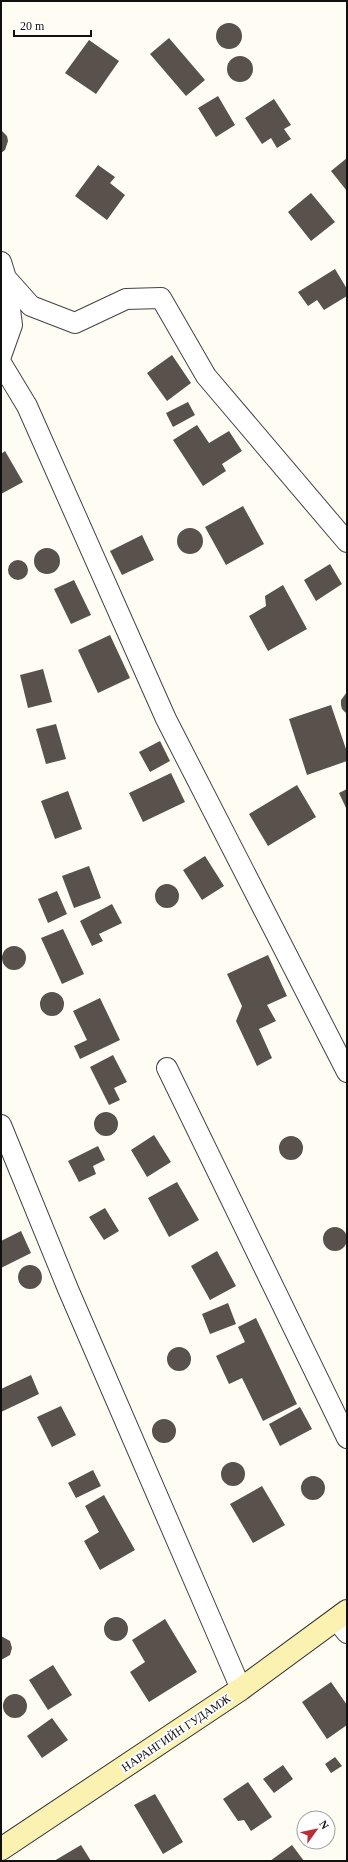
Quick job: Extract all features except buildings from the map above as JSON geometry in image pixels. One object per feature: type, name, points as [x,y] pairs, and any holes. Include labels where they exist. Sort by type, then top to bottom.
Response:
[{"type":"main road","name":"НАРАНГИЙН ГУДАМЖ","points":[[1,1850],[343,1621]]},
{"type":"street","points":[[1,356],[6,329],[4,270]]},
{"type":"street","points":[[4,270],[31,306],[75,323],[126,298],[161,298],[206,376],[347,542]]},
{"type":"street","points":[[1,362],[27,406],[166,719],[347,1072]]},
{"type":"street","points":[[167,1068],[347,1438]]},
{"type":"street","points":[[1,1125],[68,1289],[240,1689]]}]
